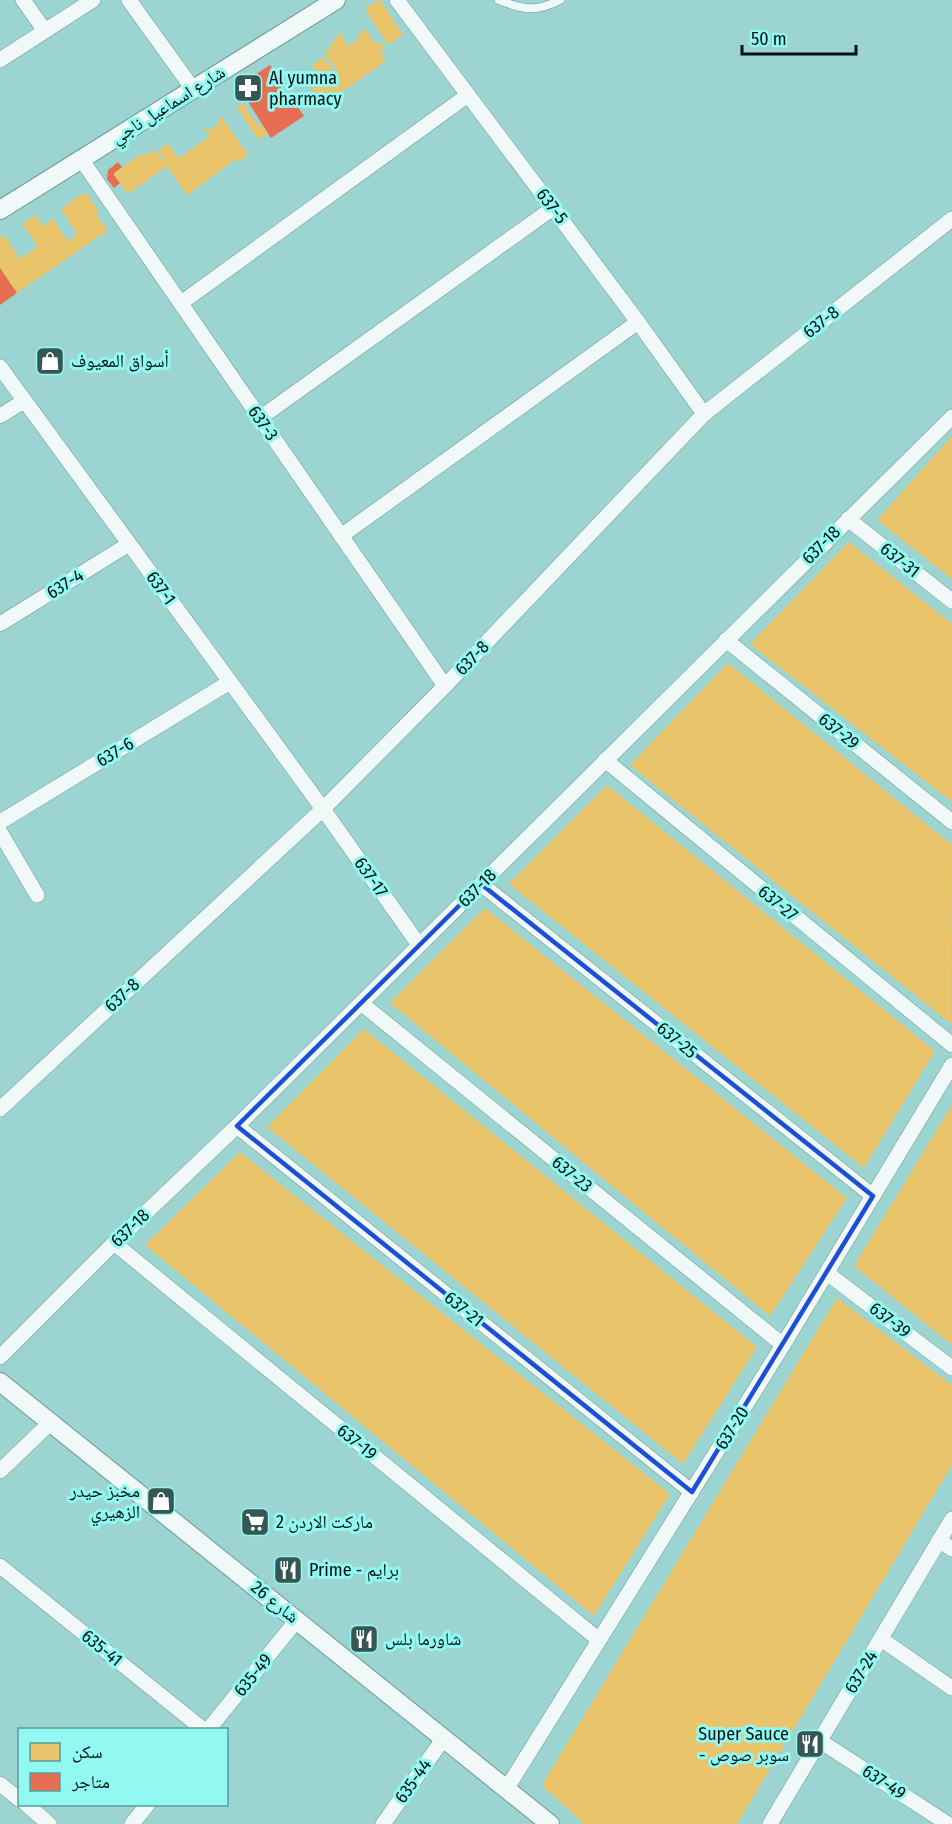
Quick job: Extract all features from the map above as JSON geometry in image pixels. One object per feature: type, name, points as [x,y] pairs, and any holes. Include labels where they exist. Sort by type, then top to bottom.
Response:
[{"type":"street","points":[[23,0],[45,31]]},
{"type":"street","points":[[0,60],[93,0]]},
{"type":"street","points":[[129,0],[193,89]]},
{"type":"street","name":"شارع اسماعيل ناجي","points":[[0,210],[336,0]]},
{"type":"street","name":"637-5","points":[[398,0],[704,414]]},
{"type":"street","points":[[181,303],[468,95]]},
{"type":"street","name":"637-3","points":[[81,159],[446,686]]},
{"type":"street","points":[[260,418],[553,208]]},
{"type":"street","name":"637-8","points":[[0,1109],[323,809],[446,686],[704,414],[952,219]]},
{"type":"street","points":[[341,536],[638,322]]},
{"type":"street","name":"637-1","points":[[0,367],[323,809]]},
{"type":"street","points":[[0,416],[24,400]]},
{"type":"street","name":"637-18","points":[[0,1357],[114,1243],[237,1126],[952,417]]},
{"type":"street","name":"637-31","points":[[848,519],[952,601]]},
{"type":"street","name":"637-4","points":[[0,624],[129,544]]},
{"type":"street","name":"637-29","points":[[726,640],[952,822]]},
{"type":"street","name":"637-6","points":[[0,822],[230,682]]},
{"type":"street","name":"637-27","points":[[604,760],[952,1045]]},
{"type":"street","name":"637-17","points":[[323,809],[419,945]]},
{"type":"street","points":[[0,832],[38,894]]},
{"type":"street","name":"637-25","points":[[481,884],[873,1196]]},
{"type":"street","name":"637-23","points":[[361,1003],[783,1345]]},
{"type":"street","name":"637-20","points":[[507,1788],[783,1345],[952,1065]]},
{"type":"street","name":"637-21","points":[[237,1126],[692,1492]]},
{"type":"street","name":"637-19","points":[[114,1243],[599,1640]]},
{"type":"street","name":"637-39","points":[[827,1273],[952,1368]]},
{"type":"street","name":"شارع 26","points":[[0,1382],[550,1824]]},
{"type":"street","points":[[0,1471],[50,1423]]},
{"type":"street","name":"637-24","points":[[770,1824],[881,1639],[946,1545],[952,1519]]},
{"type":"street","name":"635-41","points":[[0,1566],[202,1728]]},
{"type":"street","name":"635-49","points":[[210,1728],[297,1620]]},
{"type":"street","points":[[881,1639],[952,1688]]},
{"type":"street","name":"635-44","points":[[382,1824],[444,1738]]},
{"type":"street","name":"637-49","points":[[820,1741],[948,1824]]},
{"type":"street","points":[[0,1784],[18,1798]]},
{"type":"street","points":[[28,1806],[49,1824]]},
{"type":"street","points":[[132,1824],[146,1806]]},
{"type":"lane","points":[[499,0],[518,8],[535,9],[560,0]]},
{"type":"highlighted area","points":[[481,884],[873,1196],[692,1492],[237,1126]]},
{"type":"building: سكن","points":[[379,0],[403,35],[388,45],[365,9]]},
{"type":"building: سكن","points":[[366,29],[375,44],[380,41],[385,49],[380,52],[386,61],[323,105],[305,79],[316,71],[312,65],[324,57],[336,76],[339,74],[324,52],[330,48],[340,33],[349,46],[359,39],[357,36]]},
{"type":"building: سكن","points":[[243,103],[258,126],[262,124],[268,133],[258,140],[237,107]]},
{"type":"building: سكن","points":[[222,117],[248,155],[239,162],[236,159],[187,195],[167,166],[128,194],[113,174],[139,155],[155,150],[163,160],[165,159],[158,150],[168,144],[179,158],[210,136],[204,130],[207,128],[212,130],[219,125],[218,120]]},
{"type":"building: سكن","points":[[81,194],[87,194],[99,212],[96,215],[108,230],[17,293],[0,268],[0,238],[4,235],[20,259],[38,246],[22,224],[35,215],[43,226],[53,219],[68,241],[77,234],[61,209]]},
{"type":"building: سكن","points":[[952,436],[952,579],[877,520]]},
{"type":"building: سكن","points":[[849,542],[952,624],[952,802],[750,644]]},
{"type":"building: سكن","points":[[728,663],[952,845],[951,1024],[630,765]]},
{"type":"building: سكن","points":[[607,785],[935,1051],[864,1168],[509,884]]},
{"type":"building: سكن","points":[[485,908],[847,1198],[770,1316],[390,1003]]},
{"type":"building: سكن","points":[[364,1029],[757,1347],[683,1464],[267,1127]]},
{"type":"building: سكن","points":[[952,1105],[952,1345],[854,1266]]},
{"type":"building: سكن","points":[[240,1152],[670,1494],[594,1616],[145,1245]]},
{"type":"building: سكن","points":[[837,1298],[952,1385],[952,1465],[737,1824],[584,1824],[542,1785]]},
{"type":"building: متاجر","points":[[270,65],[283,85],[280,87],[292,105],[295,103],[304,116],[271,138],[238,86]]},
{"type":"building: متاجر","points":[[118,162],[122,167],[113,174],[120,183],[114,188],[107,179],[108,170]]},
{"type":"building: متاجر","points":[[0,268],[17,293],[0,305]]},
{"type":"place","name":"Al yumna pharmacy","points":[[248,88]]},
{"type":"place","name":"أسواق المعيوف","points":[[50,361]]},
{"type":"place","name":"مخبز حيدر الزهيري","points":[[161,1501]]},
{"type":"place","name":"ماركت الاردن 2","points":[[255,1522]]},
{"type":"place","name":"Prime - برايم","points":[[288,1570]]},
{"type":"place","name":"شاورما بلس","points":[[364,1639]]},
{"type":"place","name":"Super Sauce - سوبر صوص","points":[[810,1744]]}]
